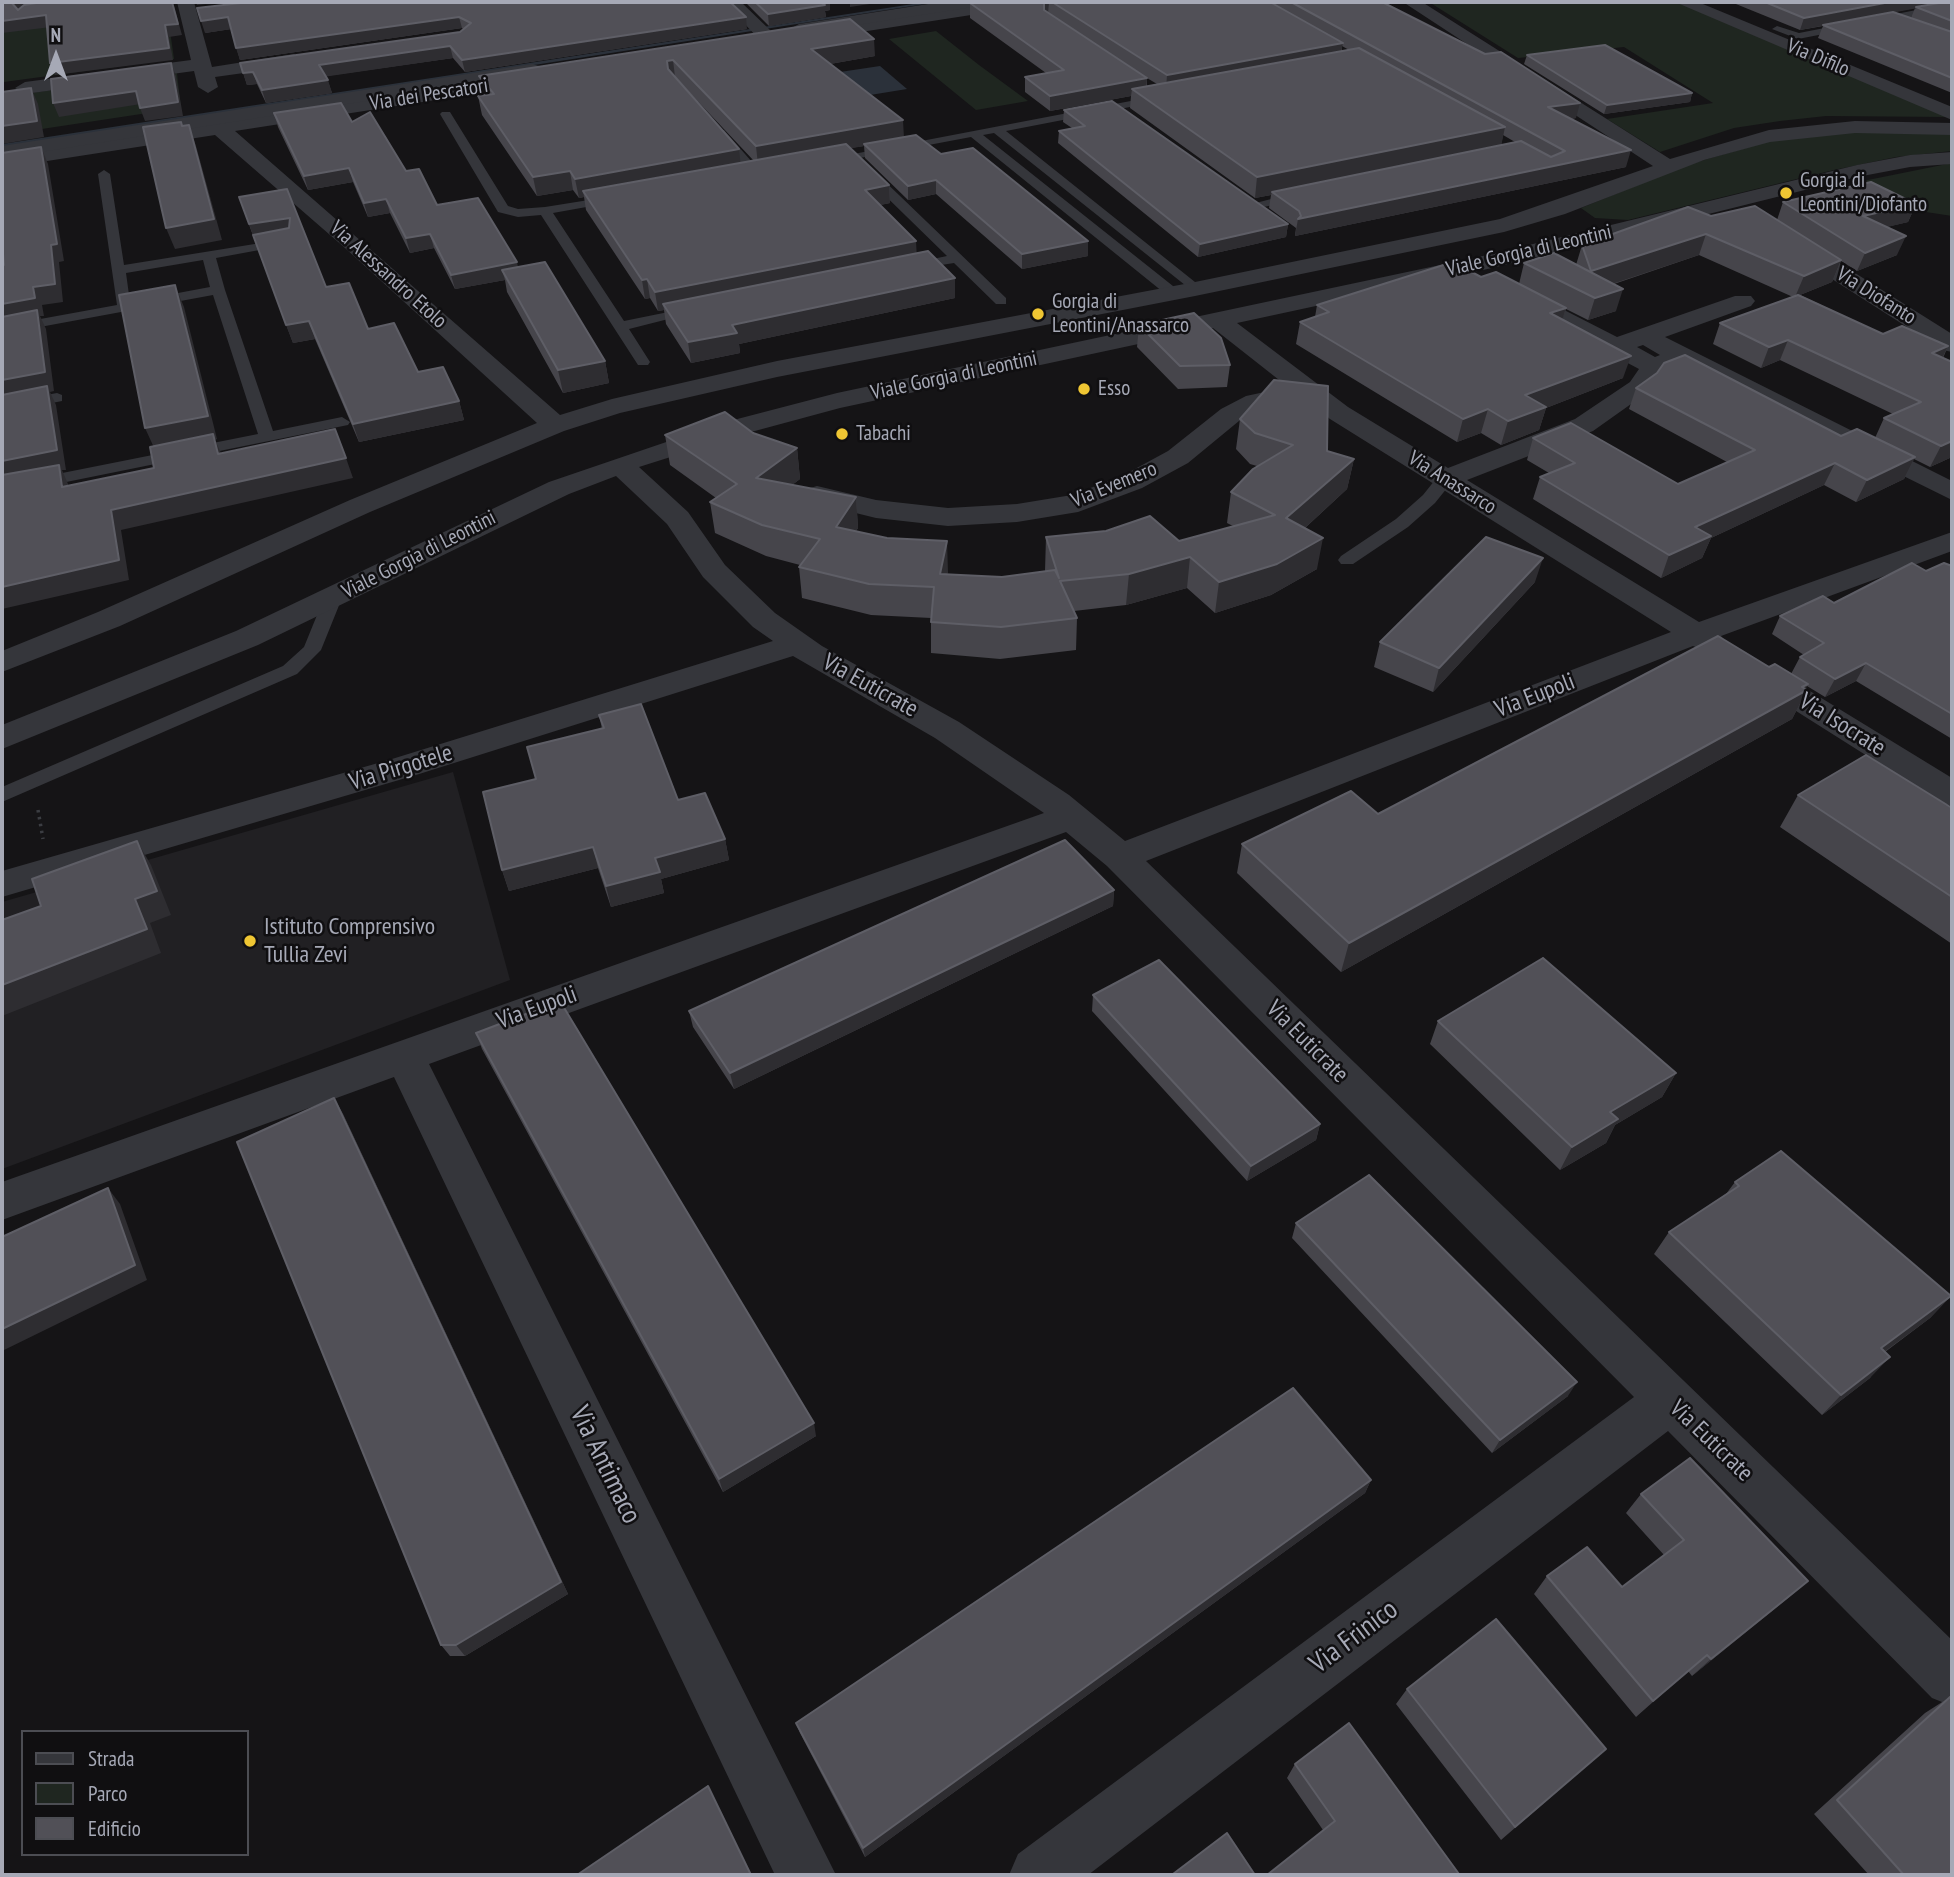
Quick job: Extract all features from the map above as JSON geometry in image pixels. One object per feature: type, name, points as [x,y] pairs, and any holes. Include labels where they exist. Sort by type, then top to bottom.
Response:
[{"type":"street","points":[[732,2],[754,35]]},
{"type":"street","points":[[754,35],[973,2]]},
{"type":"street","points":[[754,35],[1023,2]]},
{"type":"street","points":[[1411,2],[1669,167]]},
{"type":"street","name":"Via Difilo","points":[[1684,2],[1952,114]]},
{"type":"street","points":[[192,9],[214,118]]},
{"type":"street","points":[[24,88],[314,58]]},
{"type":"street","name":"Via dei Pescatori","points":[[2,152],[214,118],[553,71]]},
{"type":"street","name":"Via dei Pescatori","points":[[2,162],[214,118]]},
{"type":"street","name":"Via Alessandro Etolo","points":[[214,118],[555,425]]},
{"type":"street","name":"Viale Gorgia di Leontini","points":[[2,662],[130,610],[360,506],[555,425],[680,390],[942,336],[1184,291],[1513,222],[1752,140],[1801,131],[1855,127],[1952,129]]},
{"type":"street","name":"Viale Gorgia di Leontini","points":[[2,738],[247,638],[500,514],[620,465],[770,417],[1492,261],[1857,171],[1910,161],[1952,158]]},
{"type":"street","points":[[1729,203],[1753,218]]},
{"type":"street","name":"Via Diofanto","points":[[1776,233],[1952,345]]},
{"type":"street","points":[[1478,275],[1653,366]]},
{"type":"street","points":[[1617,346],[1743,301]]},
{"type":"street","name":"Via Anassarco","points":[[1217,320],[1339,413],[1696,634]]},
{"type":"street","points":[[942,336],[916,348],[913,363],[938,374],[970,374]]},
{"type":"street","points":[[1645,337],[1952,492]]},
{"type":"street","points":[[844,356],[880,356],[892,359],[901,367],[900,379],[876,393]]},
{"type":"street","points":[[1444,479],[1584,425],[1639,387],[1653,366],[1681,356]]},
{"type":"street","name":"Via Evemero","points":[[817,495],[876,509],[948,517],[1017,513],[1078,503],[1132,482],[1178,457],[1214,431],[1230,415],[1255,402],[1309,390]]},
{"type":"street","name":"Via Euticrate","points":[[620,465],[678,518],[725,582],[764,620],[797,644],[931,719],[1072,816],[1120,857],[1952,1678]]},
{"type":"street","name":"Via Eupoli","points":[[1120,857],[1696,634],[1952,541]]},
{"type":"street","points":[[1912,556],[1942,572]]},
{"type":"street","name":"Via Isocrate","points":[[1696,634],[1952,794]]},
{"type":"street","name":"Via Pirgotele","points":[[2,884],[404,767],[797,644]]},
{"type":"street","name":"Via Eupoli","points":[[2,1201],[1072,816]]},
{"type":"street","name":"Via Antimaco","points":[[404,1055],[806,1875]]},
{"type":"street","name":"Via Frinico","points":[[1039,1875],[1668,1400]]},
{"type":"lane","points":[[1777,29],[1798,36],[1952,5]]},
{"type":"lane","points":[[1888,18],[1913,28]]},
{"type":"lane","points":[[816,162],[1169,96],[1152,90]]},
{"type":"lane","points":[[1116,107],[1137,122]]},
{"type":"lane","points":[[446,114],[503,209],[518,213],[545,211],[624,197]]},
{"type":"lane","points":[[711,122],[754,173]]},
{"type":"lane","points":[[998,130],[1126,233],[1184,291]]},
{"type":"lane","points":[[975,134],[1104,237],[1184,291]]},
{"type":"lane","points":[[852,156],[955,259],[1001,300]]},
{"type":"lane","points":[[1013,164],[1035,160]]},
{"type":"lane","points":[[104,174],[124,307]]},
{"type":"lane","points":[[1271,219],[1248,202],[1307,194]]},
{"type":"lane","points":[[1058,201],[1080,196]]},
{"type":"lane","points":[[545,211],[643,362]]},
{"type":"lane","points":[[1104,237],[1126,233]]},
{"type":"lane","points":[[117,270],[289,240]]},
{"type":"lane","points":[[208,255],[267,437]]},
{"type":"lane","points":[[888,272],[955,259]]},
{"type":"lane","points":[[2,330],[218,290]]},
{"type":"lane","points":[[621,326],[714,307]]},
{"type":"lane","points":[[2,408],[57,398]]},
{"type":"lane","points":[[2,490],[342,422]]},
{"type":"lane","points":[[1347,560],[1402,523],[1429,499],[1444,479]]},
{"type":"lane","points":[[2,795],[290,670],[312,650],[333,598]]},
{"type":"path","points":[[34,781],[48,870]]},
{"type":"shaded area","points":[[880,66],[907,89],[864,96],[840,72]]},
{"type":"shaded area","name":"Istituto Comprensivo Tullia Zevi","points":[[453,772],[510,980],[2,1169],[2,902]]},
{"type":"green space","points":[[2,2],[166,2],[174,59],[4,82],[2,92]]},
{"type":"green space","points":[[1429,2],[1680,2],[1950,117],[1826,116],[1780,121],[1734,128],[1660,152],[1607,119],[1713,103],[1624,47],[1518,58]]},
{"type":"green space","points":[[936,31],[1028,101],[976,110],[889,39]]},
{"type":"green space","points":[[177,73],[181,108],[2,135],[2,97]]},
{"type":"green space","points":[[1912,129],[1952,131],[1952,151],[1896,157],[1834,170],[1628,220],[1595,218],[1581,208],[1687,165],[1790,135]]},
{"type":"green space","points":[[1952,163],[1952,216],[1893,203],[1853,183]]},
{"type":"building","points":[[2,2],[11,2],[18,10],[24,5],[43,2],[172,2],[178,24],[165,25],[169,48],[50,63],[46,15],[2,21]]},
{"type":"building","points":[[250,2],[730,2],[746,17],[462,60],[450,46],[319,65],[328,80],[262,90],[253,72],[243,73],[240,63],[460,32],[471,23],[459,17],[236,48],[228,17],[201,21],[197,8]]},
{"type":"building","points":[[755,2],[820,2],[825,5],[768,14]]},
{"type":"building","points":[[1044,2],[1044,10],[1147,78],[1050,96],[1025,77],[1064,70],[970,3]]},
{"type":"building","points":[[1052,2],[1270,2],[1343,43],[1167,75]]},
{"type":"building","points":[[1291,2],[1382,2],[1485,54],[1501,52],[1580,103],[1548,107],[1631,150],[1298,219],[1301,216],[1299,211],[1272,192],[1521,141],[1551,157],[1565,151]]},
{"type":"building","points":[[1765,2],[1890,2],[1804,18]]},
{"type":"building","points":[[1952,2],[1952,21],[1916,7]]},
{"type":"building","points":[[1893,12],[1952,32],[1952,78],[1823,25]]},
{"type":"building","points":[[850,19],[874,39],[811,49],[903,120],[756,146],[673,60],[667,61],[668,69],[739,149],[575,179],[570,171],[533,177],[478,96],[494,94],[479,76]]},
{"type":"building","points":[[1605,45],[1692,93],[1607,105],[1527,55]]},
{"type":"building","points":[[1359,48],[1505,127],[1257,177],[1132,89]]},
{"type":"building","points":[[171,63],[178,102],[140,108],[136,91],[53,103],[51,79]]},
{"type":"building","points":[[31,88],[37,121],[2,126],[2,92]]},
{"type":"building","points":[[1112,101],[1288,224],[1200,244],[1059,131],[1085,126],[1064,110]]},
{"type":"building","points":[[341,103],[352,122],[370,112],[406,171],[419,169],[437,205],[478,198],[517,262],[451,275],[430,234],[406,238],[386,199],[364,203],[349,168],[304,176],[274,113]]},
{"type":"building","points":[[181,122],[182,126],[189,125],[214,219],[166,228],[143,127]]},
{"type":"building","points":[[916,135],[941,154],[973,148],[1088,241],[1022,254],[936,180],[908,186],[864,144]]},
{"type":"building","points":[[846,144],[889,185],[865,190],[916,241],[655,292],[647,279],[642,280],[583,191]]},
{"type":"building","points":[[41,147],[57,244],[51,245],[55,284],[33,287],[35,298],[2,304],[2,153]]},
{"type":"building","points":[[1871,182],[1916,204],[1863,216],[1906,236],[1865,253],[1783,202]]},
{"type":"building","points":[[287,189],[326,287],[349,283],[368,329],[394,323],[418,372],[443,367],[459,401],[353,424],[309,321],[286,325],[253,235],[289,228],[290,218],[249,224],[239,197]]},
{"type":"building","points":[[1755,206],[1841,260],[1804,276],[1706,234],[1591,271],[1582,245],[1688,207],[1711,216]]},
{"type":"building","points":[[928,251],[955,278],[732,325],[737,333],[688,342],[663,304]]},
{"type":"building","points":[[1554,253],[1623,289],[1595,298],[1524,263]]},
{"type":"building","points":[[545,262],[605,361],[558,370],[502,270]]},
{"type":"building","points":[[1453,262],[1481,277],[1496,272],[1566,308],[1550,313],[1631,356],[1525,395],[1546,407],[1508,421],[1488,409],[1463,419],[1300,322],[1329,312],[1317,305]]},
{"type":"building","points":[[175,285],[208,416],[145,428],[119,295]]},
{"type":"building","points":[[1798,295],[1883,334],[1902,326],[1948,346],[1932,353],[1952,362],[1952,441],[1941,446],[1884,418],[1921,402],[1788,340],[1769,347],[1720,323]]},
{"type":"building","points":[[37,310],[45,372],[2,380],[2,317]]},
{"type":"building","points":[[1194,313],[1221,338],[1230,365],[1180,366],[1139,325]]},
{"type":"building","points":[[1685,355],[1841,436],[1857,429],[1915,457],[1867,480],[1835,463],[1695,527],[1711,536],[1669,555],[1540,477],[1575,463],[1533,438],[1571,423],[1678,484],[1755,450],[1636,388],[1657,373],[1664,363]]},
{"type":"building","points":[[1274,380],[1328,386],[1327,451],[1354,459],[1286,518],[1323,538],[1277,564],[1219,582],[1190,557],[1129,574],[1060,581],[1077,618],[1001,627],[931,622],[934,587],[869,584],[799,567],[820,539],[762,525],[710,502],[737,484],[665,435],[725,412],[753,433],[797,448],[756,478],[856,497],[836,527],[887,538],[947,541],[940,574],[1002,577],[1055,570],[1059,578],[1046,537],[1106,531],[1150,516],[1179,541],[1275,515],[1231,492],[1253,469],[1293,445],[1255,433],[1240,419]]},
{"type":"building","points":[[47,386],[57,450],[2,461],[2,395]]},
{"type":"building","points":[[335,429],[346,458],[111,510],[119,560],[2,587],[2,475],[59,465],[62,487],[154,468],[150,447],[213,434],[218,454]]},
{"type":"building","points":[[1486,537],[1543,558],[1439,668],[1380,642]]},
{"type":"building","points":[[1912,563],[1926,571],[1944,563],[1952,566],[1952,714],[1866,663],[1835,679],[1800,657],[1824,643],[1780,616],[1823,596],[1834,603]]},
{"type":"building","points":[[1718,636],[1769,667],[1775,664],[1808,684],[1802,687],[1807,690],[1349,943],[1242,844],[1351,791],[1378,814]]},
{"type":"building","points":[[641,704],[678,800],[705,793],[725,839],[655,858],[660,872],[606,886],[593,847],[502,870],[483,792],[536,779],[527,747],[604,728],[599,715]]},
{"type":"building","points":[[1866,755],[1952,808],[1952,897],[1798,795]]},
{"type":"building","points":[[1065,840],[1114,890],[730,1073],[689,1011]]},
{"type":"building","points":[[137,841],[157,891],[135,899],[147,929],[2,985],[2,920],[41,906],[32,879]]},
{"type":"building","points":[[1543,958],[1676,1073],[1610,1112],[1618,1119],[1572,1147],[1438,1021]]},
{"type":"building","points":[[1159,960],[1320,1124],[1251,1166],[1093,995]]},
{"type":"building","points":[[560,1001],[814,1423],[719,1479],[476,1033]]},
{"type":"building","points":[[334,1098],[561,1582],[456,1645],[441,1645],[237,1142]]},
{"type":"building","points":[[1781,1151],[1951,1296],[1881,1348],[1890,1357],[1841,1395],[1669,1232],[1739,1186],[1735,1182]]},
{"type":"building","points":[[1369,1175],[1577,1382],[1500,1440],[1296,1223]]},
{"type":"building","points":[[108,1188],[135,1265],[2,1329],[2,1237]]},
{"type":"building","points":[[1293,1388],[1371,1480],[863,1848],[796,1723]]},
{"type":"building","points":[[1690,1458],[1808,1581],[1711,1659],[1707,1655],[1653,1701],[1547,1576],[1587,1547],[1622,1587],[1684,1540],[1641,1494]]},
{"type":"building","points":[[1496,1619],[1606,1749],[1515,1827],[1407,1689]]},
{"type":"building","points":[[1950,1697],[1952,1875],[1904,1875],[1837,1800]]},
{"type":"building","points":[[1349,1723],[1458,1875],[1267,1875],[1335,1821],[1295,1764]]},
{"type":"building","points":[[708,1786],[751,1875],[577,1875]]},
{"type":"building","points":[[1227,1833],[1255,1875],[1173,1874]]},
{"type":"waterway","points":[[2,146],[935,2]]},
{"type":"place","name":"Gorgia di Leontini/Diofanto","points":[[1786,193]]},
{"type":"place","name":"Gorgia di Leontini/Anassarco","points":[[1038,314]]},
{"type":"place","name":"Esso","points":[[1084,389]]},
{"type":"place","name":"Tabachi","points":[[842,434]]},
{"type":"place","name":"Istituto Comprensivo Tullia Zevi","points":[[250,941]]}]
